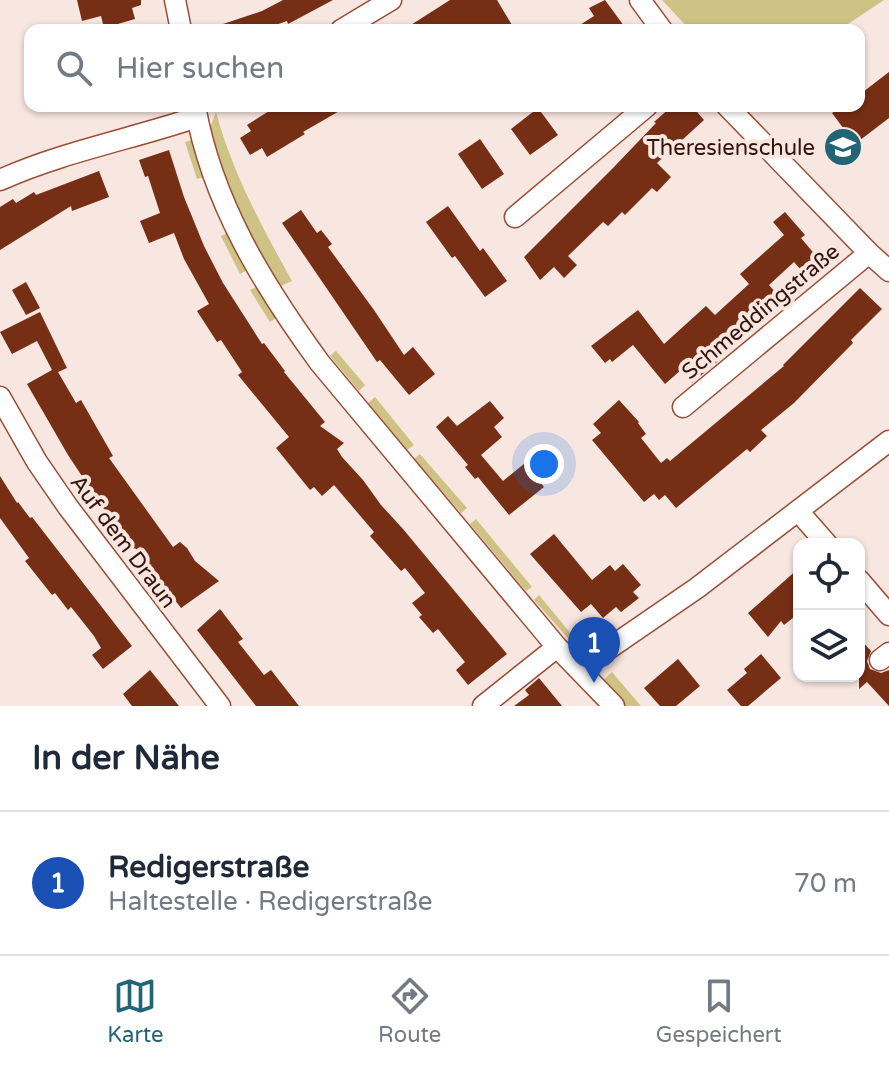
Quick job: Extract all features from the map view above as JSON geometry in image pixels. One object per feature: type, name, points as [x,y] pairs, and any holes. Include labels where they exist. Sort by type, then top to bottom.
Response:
[{"type":"street","points":[[175,0],[180,24]]},
{"type":"street","points":[[351,24],[391,0]]},
{"type":"street","points":[[640,0],[658,24]]},
{"type":"street","points":[[0,180],[55,160],[155,132],[196,112],[214,177],[242,242],[287,318],[320,363],[557,647],[614,706]]},
{"type":"street","points":[[515,217],[640,112]]},
{"type":"street","name":"Schmeddingstraße","points":[[733,112],[889,271]]},
{"type":"street","name":"Schmeddingstraße","points":[[683,407],[869,253]]},
{"type":"street","name":"Auf dem Draun","points":[[0,397],[37,462],[68,507],[220,706]]},
{"type":"street","points":[[579,669],[697,588],[889,441]]},
{"type":"street","points":[[798,511],[822,538]]},
{"type":"street","points":[[865,587],[889,615]]},
{"type":"street","points":[[483,706],[557,647]]},
{"type":"shaded area","points":[[662,0],[884,0],[848,24],[684,24]]},
{"type":"shaded area","points":[[216,112],[239,178],[292,281],[279,287],[231,195],[210,128]]},
{"type":"shaded area","points":[[192,140],[204,177],[197,179],[185,142]]},
{"type":"shaded area","points":[[227,233],[247,270],[240,274],[221,236]]},
{"type":"shaded area","points":[[256,287],[276,318],[270,322],[250,290]]},
{"type":"shaded area","points":[[336,351],[365,385],[359,391],[330,356]]},
{"type":"shaded area","points":[[375,397],[414,445],[407,450],[368,403]]},
{"type":"shaded area","points":[[420,454],[467,508],[461,513],[414,459]]},
{"type":"shaded area","points":[[476,519],[532,587],[526,591],[470,524]]},
{"type":"shaded area","points":[[539,595],[577,641],[576,646],[534,600]]},
{"type":"shaded area","points":[[612,672],[641,706],[622,706],[601,682]]},
{"type":"building","points":[[77,0],[141,0],[141,5],[132,8],[135,19],[118,24],[103,24],[101,16],[82,21]]},
{"type":"building","points":[[283,0],[333,0],[288,24],[287,21],[278,24],[223,24],[262,11]]},
{"type":"building","points":[[450,0],[497,0],[511,24],[412,24]]},
{"type":"building","points":[[605,0],[623,24],[581,24],[594,16],[589,8]]},
{"type":"building","points":[[889,72],[889,118],[855,144],[832,113],[865,112],[865,90]]},
{"type":"building","points":[[268,112],[338,112],[267,157],[262,148],[250,155],[240,138],[251,131],[247,125]]},
{"type":"building","points":[[533,112],[541,112],[558,135],[530,155],[511,129]]},
{"type":"building","points":[[665,112],[697,112],[704,120],[657,163],[671,177],[657,192],[652,188],[625,215],[622,212],[608,226],[603,222],[568,256],[577,265],[564,278],[554,267],[540,280],[524,257]]},
{"type":"building","points":[[480,139],[504,174],[482,189],[458,154]]},
{"type":"building","points":[[169,150],[204,246],[223,283],[262,344],[325,422],[320,426],[344,443],[337,449],[342,457],[507,654],[468,685],[456,670],[465,662],[438,629],[433,633],[419,617],[422,615],[412,603],[425,593],[405,568],[401,571],[370,536],[374,532],[334,485],[322,496],[314,487],[310,490],[276,448],[289,437],[238,375],[242,372],[197,311],[209,304],[184,259],[174,233],[149,243],[140,221],[160,213],[148,176],[145,177],[139,160]]},
{"type":"building","points":[[99,171],[109,197],[72,211],[71,206],[0,250],[0,207],[13,199],[16,203],[34,192],[36,195]]},
{"type":"building","points":[[448,206],[480,251],[483,248],[507,281],[485,297],[426,222]]},
{"type":"building","points":[[301,210],[317,233],[321,230],[332,244],[328,247],[404,355],[413,347],[435,374],[409,395],[380,360],[377,362],[282,223]]},
{"type":"building","points":[[785,212],[805,235],[801,238],[817,257],[801,270],[794,262],[769,285],[783,301],[754,327],[746,318],[709,350],[718,361],[692,383],[681,370],[665,384],[633,345],[612,362],[610,359],[605,363],[591,346],[638,310],[664,344],[706,306],[715,315],[749,284],[740,274],[784,235],[773,222]]},
{"type":"building","points":[[26,282],[40,308],[26,315],[12,290]]},
{"type":"building","points":[[860,288],[882,309],[794,403],[761,430],[767,436],[676,508],[665,495],[659,500],[654,494],[644,502],[592,440],[601,433],[593,424],[619,400],[639,422],[646,434],[641,438],[661,463],[667,458],[670,461],[784,366]]},
{"type":"building","points":[[40,312],[67,368],[58,372],[76,403],[81,400],[113,456],[109,458],[173,547],[180,542],[195,561],[219,581],[181,608],[135,548],[132,550],[107,514],[27,384],[52,370],[37,341],[12,354],[0,332]]},
{"type":"building","points":[[490,401],[504,418],[494,427],[502,437],[481,455],[503,481],[525,463],[544,487],[509,515],[478,477],[475,479],[465,467],[468,465],[436,427],[448,416],[457,426]]},
{"type":"building","points":[[0,476],[17,503],[32,517],[132,646],[103,669],[92,655],[101,648],[94,636],[71,607],[68,610],[55,593],[52,595],[25,561],[29,558],[0,518]]},
{"type":"building","points":[[554,534],[592,580],[610,565],[615,571],[623,564],[641,585],[633,592],[639,598],[621,612],[616,607],[603,618],[591,604],[581,612],[530,554]]},
{"type":"building","points":[[793,573],[793,618],[784,625],[781,621],[768,637],[748,613]]},
{"type":"building","points":[[220,609],[243,639],[238,642],[264,675],[271,670],[299,706],[256,706],[197,630]]},
{"type":"building","points":[[865,644],[871,651],[867,661],[870,669],[881,673],[889,670],[889,706],[867,682],[859,689],[859,682],[865,682]]},
{"type":"building","points":[[761,654],[781,678],[748,706],[741,706],[727,690],[747,673],[744,669]]},
{"type":"building","points":[[678,659],[700,686],[676,706],[660,706],[644,688]]},
{"type":"building","points":[[150,670],[179,706],[132,706],[123,694]]},
{"type":"building","points":[[539,678],[562,706],[514,706],[529,695],[525,690]]},
{"type":"place","name":"Theresienschule","points":[[843,147]]},
{"type":"place","name":"Redigerstraße","points":[[594,683]]}]
